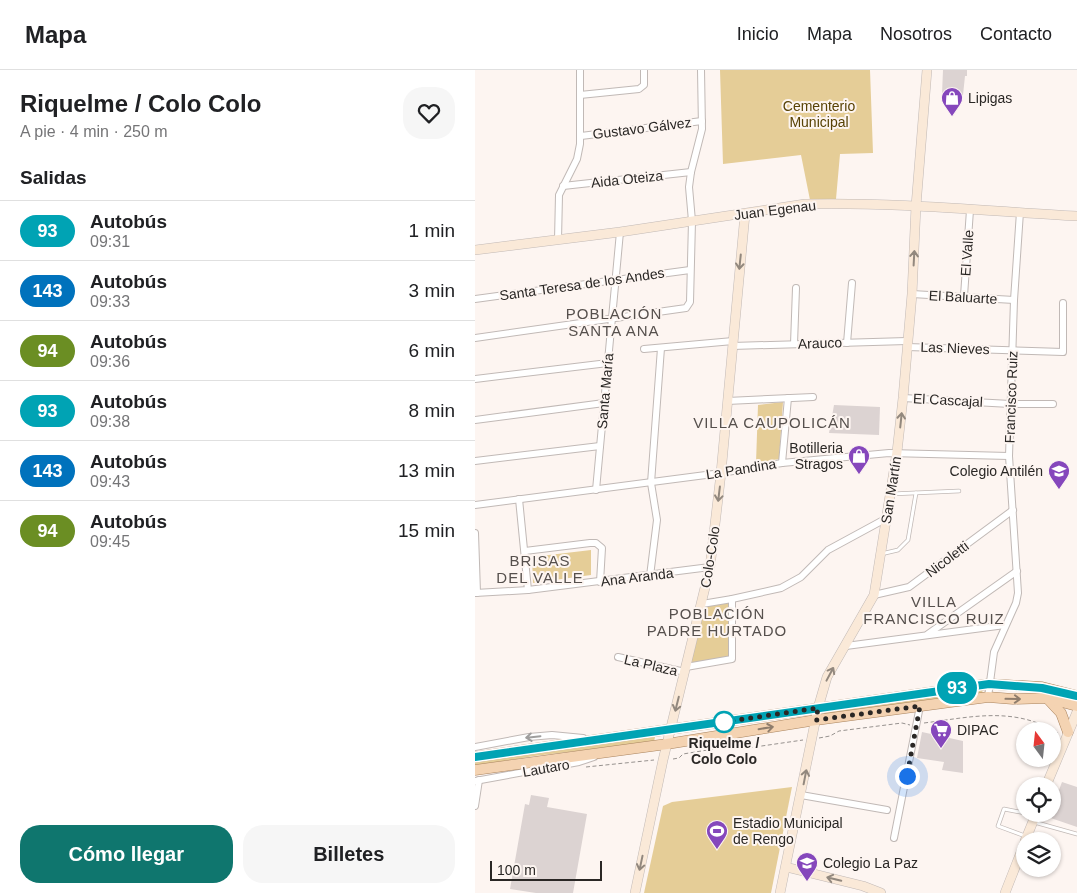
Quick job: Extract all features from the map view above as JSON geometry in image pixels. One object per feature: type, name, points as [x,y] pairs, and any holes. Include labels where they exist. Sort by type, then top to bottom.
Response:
[{"type":"main road","name":"San Martín","points":[[781,893],[818,708],[827,678],[875,595],[897,452],[903,398],[927,70]]},
{"type":"main road","name":"Juan Egenau","points":[[475,250],[620,232],[805,204],[916,206],[1077,216]]},
{"type":"main road","name":"Colo-Colo","points":[[635,893],[663,760],[710,567],[721,473],[745,214]]},
{"type":"main road","points":[[475,757],[989,684],[1012,684],[1055,690],[1077,696]]},
{"type":"main road","points":[[1055,690],[1077,687]]},
{"type":"main road","points":[[475,770],[988,697],[1013,699],[1047,698],[1077,706]]},
{"type":"main road","points":[[1047,698],[1061,713],[1066,735]]},
{"type":"main road","points":[[1050,777],[1077,712]]},
{"type":"main road","points":[[1005,893],[1016,865]]},
{"type":"main road","points":[[786,868],[863,886],[881,893]]},
{"type":"street","points":[[558,240],[559,199],[579,151],[581,136],[580,70]]},
{"type":"street","points":[[580,95],[639,89],[644,85],[644,70]]},
{"type":"street","points":[[475,338],[686,308],[690,302],[692,221],[689,187],[703,121],[701,70]]},
{"type":"street","name":"Gustavo Gálvez","points":[[581,136],[703,121]]},
{"type":"street","name":"Aida Oteiza","points":[[563,186],[691,172]]},
{"type":"street","name":"El Valle","points":[[964,296],[970,210]]},
{"type":"street","name":"Francisco Ruiz","points":[[988,697],[993,652],[1016,603],[1018,593],[1009,456],[1019,212]]},
{"type":"street","name":"Santa María","points":[[596,490],[620,232]]},
{"type":"street","name":"Santa Teresa de los Andes","points":[[475,299],[690,270]]},
{"type":"street","points":[[847,343],[852,283]]},
{"type":"street","points":[[794,344],[797,288]]},
{"type":"street","name":"El Baluarte","points":[[912,294],[1014,300]]},
{"type":"street","name":"Las Nieves","points":[[907,344],[1063,352],[1063,303]]},
{"type":"street","name":"Arauco","points":[[644,349],[733,344],[907,344]]},
{"type":"street","points":[[650,576],[657,520],[651,482],[661,348]]},
{"type":"street","points":[[475,379],[608,363]]},
{"type":"street","points":[[727,401],[813,397]]},
{"type":"street","points":[[782,463],[788,398]]},
{"type":"street","name":"El Cascajal","points":[[903,398],[1010,404],[1053,404]]},
{"type":"street","points":[[475,420],[604,403]]},
{"type":"street","points":[[475,461],[600,446]]},
{"type":"street","name":"La Pandina","points":[[475,505],[721,473],[782,463],[897,452],[1009,456]]},
{"type":"street","points":[[519,499],[528,590]]},
{"type":"street","name":"Nicoletti","points":[[875,595],[909,587],[1013,510]]},
{"type":"street","points":[[702,604],[732,600],[781,588],[801,577],[828,550],[887,518]]},
{"type":"street","points":[[475,533],[476,593]]},
{"type":"street","points":[[525,551],[596,543],[602,548],[600,582]]},
{"type":"street","name":"Ana Aranda","points":[[476,593],[528,590],[600,582],[710,567]]},
{"type":"street","points":[[927,634],[1017,571]]},
{"type":"street","name":"La Plaza","points":[[618,657],[685,670],[732,660],[732,600]]},
{"type":"street","points":[[846,646],[1005,625]]},
{"type":"street","points":[[894,838],[920,706]]},
{"type":"street","points":[[475,747],[529,737],[552,735],[599,740]]},
{"type":"street","name":"Lautaro","points":[[477,781],[579,762],[616,750]]},
{"type":"street","points":[[475,806],[477,781]]},
{"type":"street","points":[[801,795],[887,810]]},
{"type":"lane","points":[[891,494],[959,491]]},
{"type":"lane","points":[[881,554],[898,550],[908,540],[916,493]]},
{"type":"lane","points":[[1016,812],[1004,810],[998,826],[1016,835]]},
{"type":"lane","points":[[1048,822],[1077,834]]},
{"type":"path","points":[[582,768],[679,758],[683,754],[725,747],[741,750],[830,736],[839,731],[987,715],[1022,717],[1066,735]]},
{"type":"green space","name":"Cementerio Municipal","points":[[720,70],[870,70],[873,153],[840,154],[836,199],[810,200],[801,155],[723,164]]},
{"type":"green space","points":[[783,402],[779,459],[756,463],[758,405]]},
{"type":"green space","points":[[591,550],[591,575],[533,583],[532,557]]},
{"type":"green space","points":[[729,601],[729,658],[681,666],[701,606]]},
{"type":"green space","points":[[982,689],[983,695],[824,715],[825,710]]},
{"type":"green space","points":[[655,737],[654,742],[534,756],[475,766],[475,761],[585,744]]},
{"type":"green space","name":"Estadio Municipal de Rengo","points":[[792,787],[771,893],[644,893],[663,806],[672,802]]},
{"type":"building","points":[[943,70],[967,70],[963,95],[942,94]]},
{"type":"building","points":[[834,405],[880,407],[879,435],[829,433]]},
{"type":"building","name":"DIPAC","points":[[922,732],[963,741],[963,773],[942,770],[944,762],[917,758]]},
{"type":"building","points":[[1062,782],[1077,787],[1077,827],[1061,822]]},
{"type":"building","points":[[531,795],[549,798],[547,807],[587,814],[573,893],[536,893],[510,889],[525,804],[529,805]]},
{"type":"bus line","name":"93","points":[[475,757],[989,684],[1012,684],[1042,688],[1077,696]]},
{"type":"place","name":"Lipigas","points":[[952,117]]},
{"type":"place","name":"Botilleria Stragos","points":[[859,475]]},
{"type":"place","name":"Colegio Antilén","points":[[1059,490]]},
{"type":"place","name":"Riquelme / Colo Colo","points":[[724,722]]},
{"type":"place","name":"DIPAC","points":[[941,749]]},
{"type":"place","name":"Estadio Municipal de Rengo","points":[[717,850]]},
{"type":"place","name":"Colegio La Paz","points":[[807,882]]},
{"type":"district","name":"POBLACIÓN SANTA ANA","points":[[614,322]]},
{"type":"district","name":"VILLA CAUPOLICÁN","points":[[772,423]]},
{"type":"district","name":"BRISAS DEL VALLE","points":[[540,570]]},
{"type":"district","name":"VILLA FRANCISCO RUIZ","points":[[934,610]]},
{"type":"district","name":"POBLACIÓN PADRE HURTADO","points":[[717,622]]},
{"type":"route","points":[[724,722],[818,708],[816,720],[920,706],[907,776]]}]
